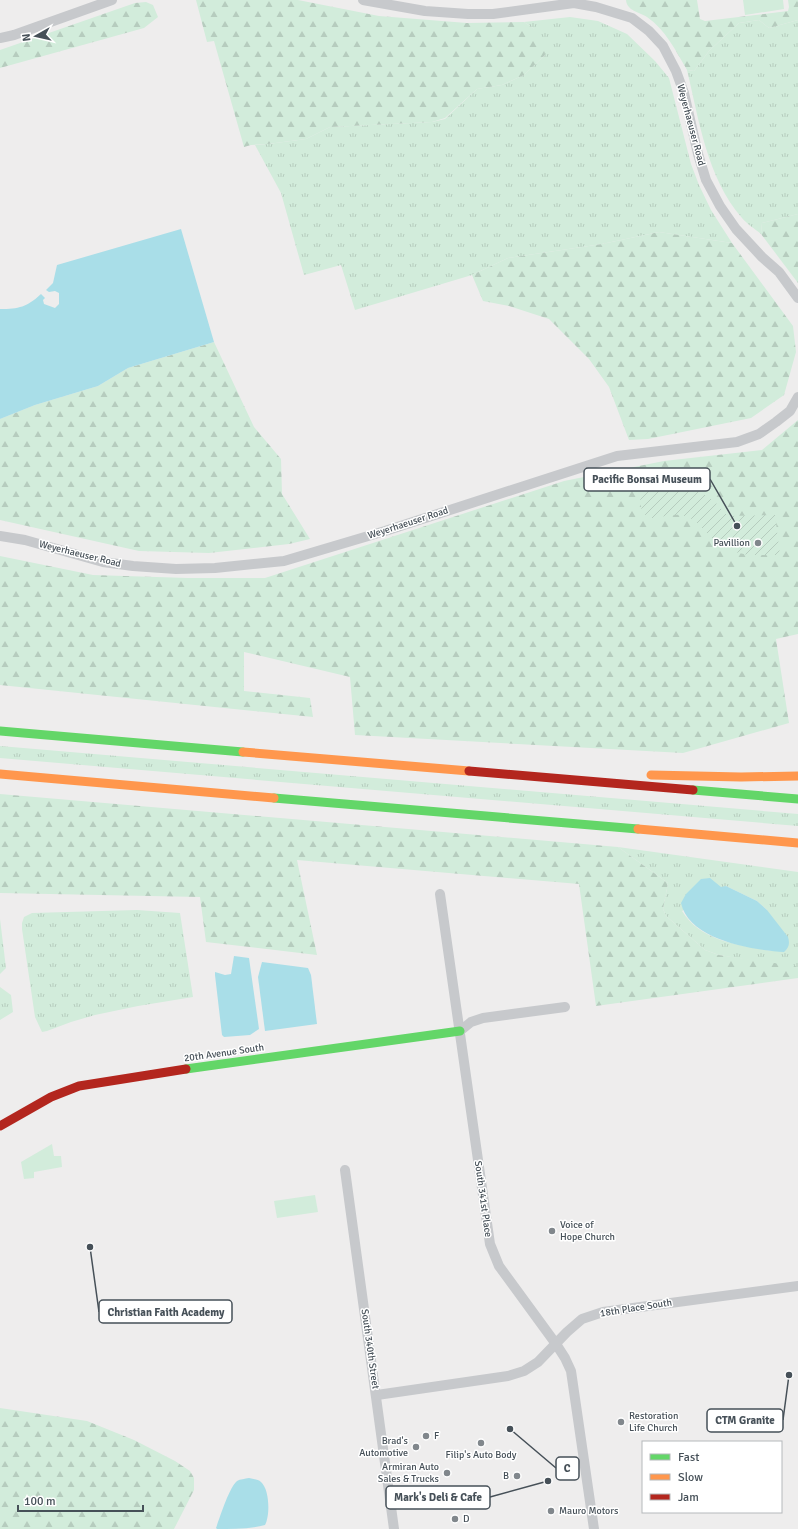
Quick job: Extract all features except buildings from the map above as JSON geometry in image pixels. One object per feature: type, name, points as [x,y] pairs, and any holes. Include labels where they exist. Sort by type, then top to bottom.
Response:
[{"type":"main road","points":[[0,731],[496,772],[798,799]]},
{"type":"main road","points":[[496,772],[622,775]]},
{"type":"main road","points":[[0,774],[663,830],[798,843]]},
{"type":"main road","points":[[638,775],[741,777],[798,776]]},
{"type":"main road","points":[[663,830],[783,851]]},
{"type":"main road","name":"20th Avenue South","points":[[0,1126],[51,1097],[79,1086],[214,1065],[460,1032]]},
{"type":"street","points":[[0,38],[14,35],[112,0]]},
{"type":"street","name":"Weyerhaeuser Road","points":[[363,0],[425,11],[468,14],[493,14],[574,3],[596,7],[632,18],[649,31],[663,46],[676,71],[684,93],[698,154],[706,180],[720,206],[736,229],[762,257],[779,272],[798,298]]},
{"type":"street","name":"Weyerhaeuser Road","points":[[0,536],[25,540],[103,562],[133,566],[176,569],[215,568],[284,561],[385,531],[617,456],[737,442],[759,434],[776,422],[790,411],[798,397]]},
{"type":"street","name":"South 341st Place","points":[[440,894],[490,1244],[499,1266],[556,1344],[568,1364],[573,1376],[594,1529]]},
{"type":"street","points":[[460,1032],[471,1022],[483,1018],[565,1007]]},
{"type":"street","name":"South 340th Street","points":[[345,1170],[377,1395],[394,1529]]},
{"type":"street","name":"18th Place South","points":[[377,1395],[514,1375],[524,1371],[538,1362],[582,1319],[603,1312],[798,1286]]},
{"type":"green space","points":[[196,0],[298,0],[379,16],[467,23],[524,22],[533,28],[544,43],[545,55],[524,75],[502,85],[477,89],[445,118],[432,122],[330,127],[306,139],[244,147],[214,41],[207,42]]},
{"type":"green space","points":[[626,0],[697,0],[700,19],[705,21],[788,11],[788,0],[798,0],[798,20],[769,28],[759,20],[739,23],[709,51],[694,71],[687,70],[665,34],[647,17],[631,9]]},
{"type":"green space","points":[[743,0],[783,0],[784,9],[745,15]]},
{"type":"green space","points":[[146,2],[153,5],[158,17],[144,28],[0,68],[0,50],[135,3]]},
{"type":"green space","points":[[570,17],[598,21],[627,34],[655,61],[669,78],[691,164],[699,185],[711,210],[732,243],[659,232],[602,244],[508,258],[472,275],[355,310],[341,265],[304,275],[281,193],[255,145],[306,139],[330,127],[432,122],[445,119],[477,89],[502,85],[524,75],[545,55],[533,28],[524,22]]},
{"type":"green space","points":[[759,20],[769,28],[798,20],[798,214],[762,223],[761,234],[742,218],[720,185],[712,167],[700,128],[687,70],[694,71],[709,51],[739,23]]},
{"type":"green space","points":[[798,214],[798,283],[761,234],[762,223]]},
{"type":"green space","points":[[659,232],[732,243],[793,326],[796,352],[784,395],[751,418],[648,439],[629,440],[609,387],[589,359],[549,319],[509,306],[483,301],[472,275],[508,258],[602,244]]},
{"type":"green space","points":[[214,342],[254,427],[281,459],[282,494],[310,539],[289,544],[209,553],[139,551],[0,520],[0,419],[35,405],[98,386],[128,368]]},
{"type":"green space","points":[[798,420],[798,634],[776,639],[789,723],[683,753],[355,735],[350,677],[244,652],[244,691],[310,698],[313,717],[0,685],[0,556],[93,575],[188,578],[265,578],[564,481],[664,461],[762,450]]},
{"type":"green space","points":[[660,487],[692,490],[704,494],[717,504],[728,516],[775,515],[780,555],[748,555],[735,552],[731,544],[716,540],[710,536],[697,522],[685,516],[671,515],[649,518],[642,512],[640,500],[645,492]]},
{"type":"green space","points":[[0,746],[798,814],[798,826],[0,758]]},
{"type":"green space","points":[[0,794],[618,847],[668,883],[663,909],[666,916],[705,950],[719,955],[795,966],[798,968],[798,978],[596,1006],[579,884],[297,860],[317,955],[206,942],[200,897],[0,893]]},
{"type":"green space","points":[[618,847],[798,872],[798,968],[719,955],[705,950],[666,916],[663,909],[668,883]],"holes":[[[726,886],[757,901],[767,910],[772,951],[734,944],[710,936],[690,921],[682,911]]]},
{"type":"green space","points":[[137,910],[180,913],[193,997],[95,1015],[42,1032],[35,1017],[22,929],[24,917],[32,913]]},
{"type":"green space","points":[[0,919],[6,968],[0,974]]},
{"type":"green space","points":[[0,987],[11,995],[13,1012],[0,1020]]},
{"type":"green space","points":[[52,1144],[54,1156],[61,1156],[62,1167],[34,1172],[34,1178],[24,1179],[21,1162]]},
{"type":"green space","points":[[315,1195],[318,1212],[277,1218],[274,1201]]},
{"type":"green space","points":[[0,1408],[87,1421],[134,1440],[175,1461],[190,1471],[194,1478],[194,1490],[174,1529],[0,1529]]},
{"type":"water","points":[[181,229],[214,342],[128,368],[98,386],[35,405],[0,419],[0,309],[22,306],[31,302],[41,294],[45,298],[43,300],[44,304],[55,308],[59,304],[59,293],[55,291],[49,292],[46,290],[53,283],[57,265]]},
{"type":"water","points":[[710,878],[721,887],[726,886],[757,901],[767,910],[788,937],[789,945],[787,949],[784,952],[771,951],[739,945],[724,941],[696,926],[686,916],[681,903],[686,894],[701,879]]},
{"type":"water","points":[[234,956],[249,958],[259,1029],[250,1035],[224,1037],[222,1035],[215,972],[225,975],[231,974]]},
{"type":"water","points":[[262,962],[308,968],[311,975],[317,1024],[265,1031],[258,977]]},
{"type":"water","points":[[249,1478],[260,1481],[266,1491],[268,1497],[268,1516],[265,1525],[235,1529],[217,1529],[216,1528],[225,1503],[234,1485],[238,1480]]},
{"type":"traffic: fast","points":[[0,731],[243,752]]},
{"type":"traffic: fast","points":[[693,790],[798,799]]},
{"type":"traffic: fast","points":[[274,798],[638,829]]},
{"type":"traffic: fast","points":[[186,1069],[460,1031]]},
{"type":"traffic: slow","points":[[243,752],[469,771]]},
{"type":"traffic: slow","points":[[0,774],[274,798]]},
{"type":"traffic: slow","points":[[651,775],[741,777],[798,776]]},
{"type":"traffic: slow","points":[[638,829],[798,843]]},
{"type":"traffic: jam","points":[[469,771],[693,790]]},
{"type":"traffic: jam","points":[[0,1126],[51,1097],[79,1086],[186,1069]]},
{"type":"place","name":"Pacific Bonsai Museum","points":[[737,526]]},
{"type":"place","name":"Pavillion","points":[[758,543]]},
{"type":"place","name":"Voice of Hope Church","points":[[552,1231]]},
{"type":"place","name":"Christian Faith Academy","points":[[90,1247]]},
{"type":"place","name":"CTM Granite","points":[[789,1375]]},
{"type":"place","name":"Restoration Life Church","points":[[621,1422]]},
{"type":"place","name":"C","points":[[510,1429]]},
{"type":"place","name":"F","points":[[426,1436]]},
{"type":"place","name":"Filip's Auto Body","points":[[481,1443]]},
{"type":"place","name":"Brad's Automotive","points":[[416,1447]]},
{"type":"place","name":"Armiran Auto Sales & Trucks","points":[[447,1473]]},
{"type":"place","name":"B","points":[[517,1476]]},
{"type":"place","name":"Mark's Deli & Cafe","points":[[548,1481]]},
{"type":"place","name":"Mauro Motors","points":[[551,1511]]},
{"type":"place","name":"D","points":[[455,1519]]}]
